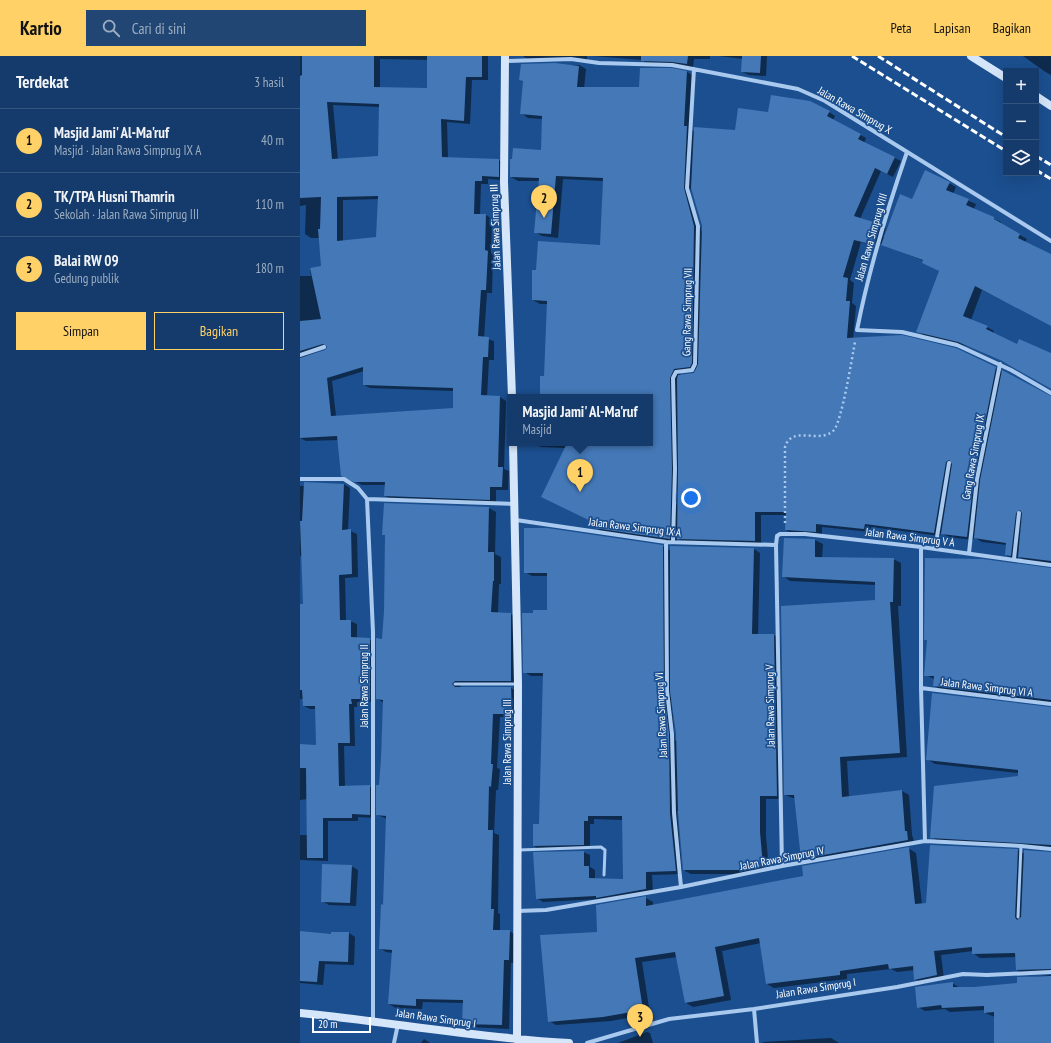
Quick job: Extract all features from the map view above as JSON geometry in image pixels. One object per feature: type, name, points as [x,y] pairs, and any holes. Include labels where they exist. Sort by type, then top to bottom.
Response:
[{"type":"street","points":[[971,56],[1003,76]]},
{"type":"street","name":"Jalan Rawa Simprug X","points":[[505,59],[572,59],[599,63],[667,65],[798,89],[825,101],[1051,241]]},
{"type":"street","name":"Jalan Rawa Simprug III","points":[[505,59],[504,182],[512,394]]},
{"type":"street","name":"Gang Rawa Simprug VII","points":[[673,542],[675,469],[673,378],[676,372],[692,370],[695,364],[698,226],[687,188],[694,70]]},
{"type":"street","points":[[1039,98],[1050,103]]},
{"type":"street","name":"Jalan Rawa Simprug VIII","points":[[857,330],[864,295],[885,217],[907,152]]},
{"type":"street","points":[[857,330],[902,332],[957,344],[1000,364],[1051,393]]},
{"type":"street","points":[[300,355],[324,347]]},
{"type":"street","name":"Gang Rawa Simprug IX","points":[[969,553],[977,479],[1000,364]]},
{"type":"street","name":"Jalan Rawa Simprug III","points":[[513,446],[514,504],[516,520],[518,684],[518,1040]]},
{"type":"street","points":[[935,549],[949,463]]},
{"type":"street","points":[[300,479],[344,479],[358,488],[367,499],[514,504]]},
{"type":"street","name":"Jalan Rawa Simprug II","points":[[367,499],[372,632],[373,1020]]},
{"type":"street","points":[[1014,559],[1018,513]]},
{"type":"street","name":"Jalan Rawa Simprug IX A","points":[[516,520],[666,542],[776,545]]},
{"type":"street","points":[[776,545],[777,536],[785,534]]},
{"type":"street","name":"Jalan Rawa Simprug V A","points":[[785,534],[805,534],[921,547],[1051,564]]},
{"type":"street","name":"Jalan Rawa Simprug VI","points":[[666,542],[667,691],[672,734],[674,813],[681,887]]},
{"type":"street","name":"Jalan Rawa Simprug V","points":[[776,545],[782,866]]},
{"type":"street","points":[[921,547],[925,841]]},
{"type":"street","name":"Jalan Rawa Simprug VI A","points":[[922,688],[1051,704]]},
{"type":"street","name":"Jalan Rawa Simprug IV","points":[[517,911],[546,910],[681,887],[782,866],[925,841],[1051,849]]},
{"type":"street","name":"Jalan Rawa Simprug I","points":[[587,1043],[669,1019],[754,1009],[897,987],[963,974],[987,975],[1051,972]]},
{"type":"street","points":[[754,1009],[757,1043]]},
{"type":"street","name":"Jalan Rawa Simprug I","points":[[300,1013],[373,1020],[518,1040],[569,1043]]},
{"type":"street","points":[[394,1043],[398,1024]]},
{"type":"lane","points":[[455,684],[518,684]]},
{"type":"lane","points":[[1018,917],[1021,846]]},
{"type":"lane","points":[[518,850],[601,847],[605,850],[604,875]]},
{"type":"path","points":[[785,534],[785,447],[787,440],[792,436],[826,434],[835,429],[843,400],[857,330]]},
{"type":"building","points":[[302,56],[374,56],[374,87],[427,88],[427,56],[482,56],[482,77],[466,77],[464,121],[441,119],[442,157],[499,159],[499,177],[482,176],[482,181],[475,181],[474,214],[486,214],[485,250],[488,251],[486,290],[481,290],[478,336],[489,337],[488,357],[483,357],[481,395],[500,396],[498,467],[503,467],[502,487],[490,487],[490,500],[384,496],[385,482],[354,482],[341,476],[337,436],[300,438],[300,358],[325,350],[327,347],[323,344],[300,351],[300,321],[321,319],[310,268],[321,266],[318,229],[320,229],[321,197],[300,198],[300,76],[302,75]],"holes":[[[327,102],[379,104],[378,156],[332,159]],[[378,196],[376,237],[337,241],[337,197]],[[363,367],[363,385],[453,388],[453,408],[331,416],[327,378]]]},
{"type":"building","points":[[641,56],[688,56],[687,64],[641,61]]},
{"type":"building","points":[[742,56],[761,56],[760,73],[741,72]]},
{"type":"building","points":[[555,63],[579,66],[577,87],[639,87],[640,68],[672,68],[687,71],[684,126],[687,126],[684,188],[694,226],[692,363],[690,367],[674,369],[670,378],[672,469],[670,539],[594,528],[605,528],[541,497],[566,446],[653,446],[653,394],[540,394],[540,376],[544,376],[547,301],[532,300],[532,270],[536,270],[538,241],[600,245],[603,178],[556,176],[551,234],[534,233],[539,178],[510,177],[510,159],[512,159],[513,148],[541,150],[542,116],[520,114],[523,81],[519,80],[521,64]]},
{"type":"building","points":[[771,95],[810,101],[830,111],[827,116],[861,134],[858,139],[895,157],[887,174],[875,168],[854,216],[880,224],[875,242],[867,239],[866,243],[854,240],[843,277],[848,278],[846,301],[850,301],[847,338],[902,335],[956,348],[996,367],[974,478],[967,537],[941,534],[952,464],[949,460],[946,462],[934,533],[865,524],[864,529],[816,524],[816,532],[785,530],[786,512],[755,512],[755,541],[677,539],[677,379],[678,375],[694,373],[698,364],[702,226],[691,188],[694,127],[735,130],[738,108],[768,112]]},
{"type":"building","points":[[925,170],[950,182],[946,190],[969,199],[966,205],[994,217],[994,219],[1020,234],[1018,238],[1051,254],[1051,326],[975,286],[963,316],[988,326],[986,329],[1017,344],[1019,339],[1051,353],[1051,389],[1002,361],[958,342],[916,332],[939,271],[922,263],[923,260],[881,245],[900,194],[912,199]]},
{"type":"building","points":[[1002,370],[1051,396],[1051,561],[1018,557],[1022,513],[1020,510],[1016,513],[1011,556],[1005,555],[1006,543],[974,538],[980,480]]},
{"type":"building","points":[[304,482],[344,484],[342,530],[351,529],[352,574],[339,575],[340,620],[351,620],[351,637],[370,638],[370,699],[351,699],[352,704],[349,704],[350,743],[338,743],[339,786],[370,785],[370,815],[352,814],[352,818],[323,818],[323,858],[307,858],[306,768],[300,768],[300,744],[316,745],[315,706],[303,706],[302,690],[300,690],[300,604],[303,604],[300,521],[302,521]]},
{"type":"building","points":[[384,503],[489,507],[488,552],[494,552],[494,581],[491,612],[511,613],[511,681],[455,681],[452,684],[455,687],[511,687],[512,714],[493,714],[491,764],[493,764],[491,787],[489,786],[488,830],[493,830],[491,909],[494,909],[493,930],[510,930],[509,960],[504,960],[502,1025],[462,1024],[463,1000],[416,999],[416,1006],[388,1004],[392,950],[379,949],[381,904],[383,905],[386,816],[376,815],[376,785],[379,785],[383,700],[376,699],[376,638],[382,639],[384,611],[385,535],[382,535]]},
{"type":"building","points":[[524,528],[547,528],[663,545],[664,691],[669,734],[670,813],[676,871],[646,872],[646,889],[596,898],[596,896],[536,899],[533,852],[584,851],[584,866],[589,866],[589,878],[623,879],[622,816],[588,816],[588,821],[584,821],[584,845],[533,846],[533,824],[539,824],[543,673],[523,673],[522,613],[533,613],[533,610],[547,610],[547,573],[524,573]]},
{"type":"building","points":[[784,538],[815,539],[815,557],[894,558],[893,602],[890,602],[900,753],[840,757],[842,797],[902,790],[905,831],[907,831],[908,840],[801,859],[794,795],[784,795],[781,606],[875,600],[875,582],[782,577]]},
{"type":"building","points":[[670,546],[754,548],[752,634],[774,634],[777,796],[760,796],[760,832],[763,866],[743,870],[683,870],[678,813],[676,734],[670,691]]},
{"type":"building","points":[[925,558],[983,559],[1051,568],[1051,700],[933,686],[934,676],[924,676],[927,640],[924,640]]},
{"type":"building","points":[[932,693],[1051,707],[1051,845],[930,838],[934,786],[1018,776],[1018,770],[926,760]]},
{"type":"building","points":[[930,845],[1018,849],[1015,917],[1017,920],[1021,917],[1024,850],[1051,852],[1051,969],[1016,970],[1015,953],[972,954],[972,947],[934,951],[937,975],[914,980],[913,966],[889,969],[888,964],[840,971],[840,975],[766,984],[759,938],[715,947],[724,996],[685,1003],[675,952],[635,958],[643,1010],[603,1017],[548,1022],[540,935],[597,932],[596,905],[646,896],[646,906],[803,876],[802,866],[909,847],[915,904],[926,903]]},
{"type":"building","points":[[322,864],[352,865],[350,903],[321,902]]},
{"type":"building","points":[[300,931],[331,934],[331,932],[349,932],[348,962],[319,961],[317,982],[300,981]]},
{"type":"building","points":[[1051,976],[1051,1043],[994,1043],[994,1012],[984,1013],[984,1006],[942,1008],[941,1005],[917,1008],[915,987],[953,982],[953,987],[973,987],[1017,983],[1017,977]]},
{"type":"railway","points":[[852,56],[1003,149]]},
{"type":"railway","points":[[878,56],[1003,135]]},
{"type":"railway","points":[[1039,158],[1051,165]]},
{"type":"railway","points":[[1039,172],[1051,179]]},
{"type":"place","name":"TK/TPA Husni Thamrin","points":[[544,218]]},
{"type":"place","name":"Masjid Jami' Al-Ma'ruf","points":[[580,492]]},
{"type":"place","name":"Balai RW 09","points":[[640,1037]]}]
